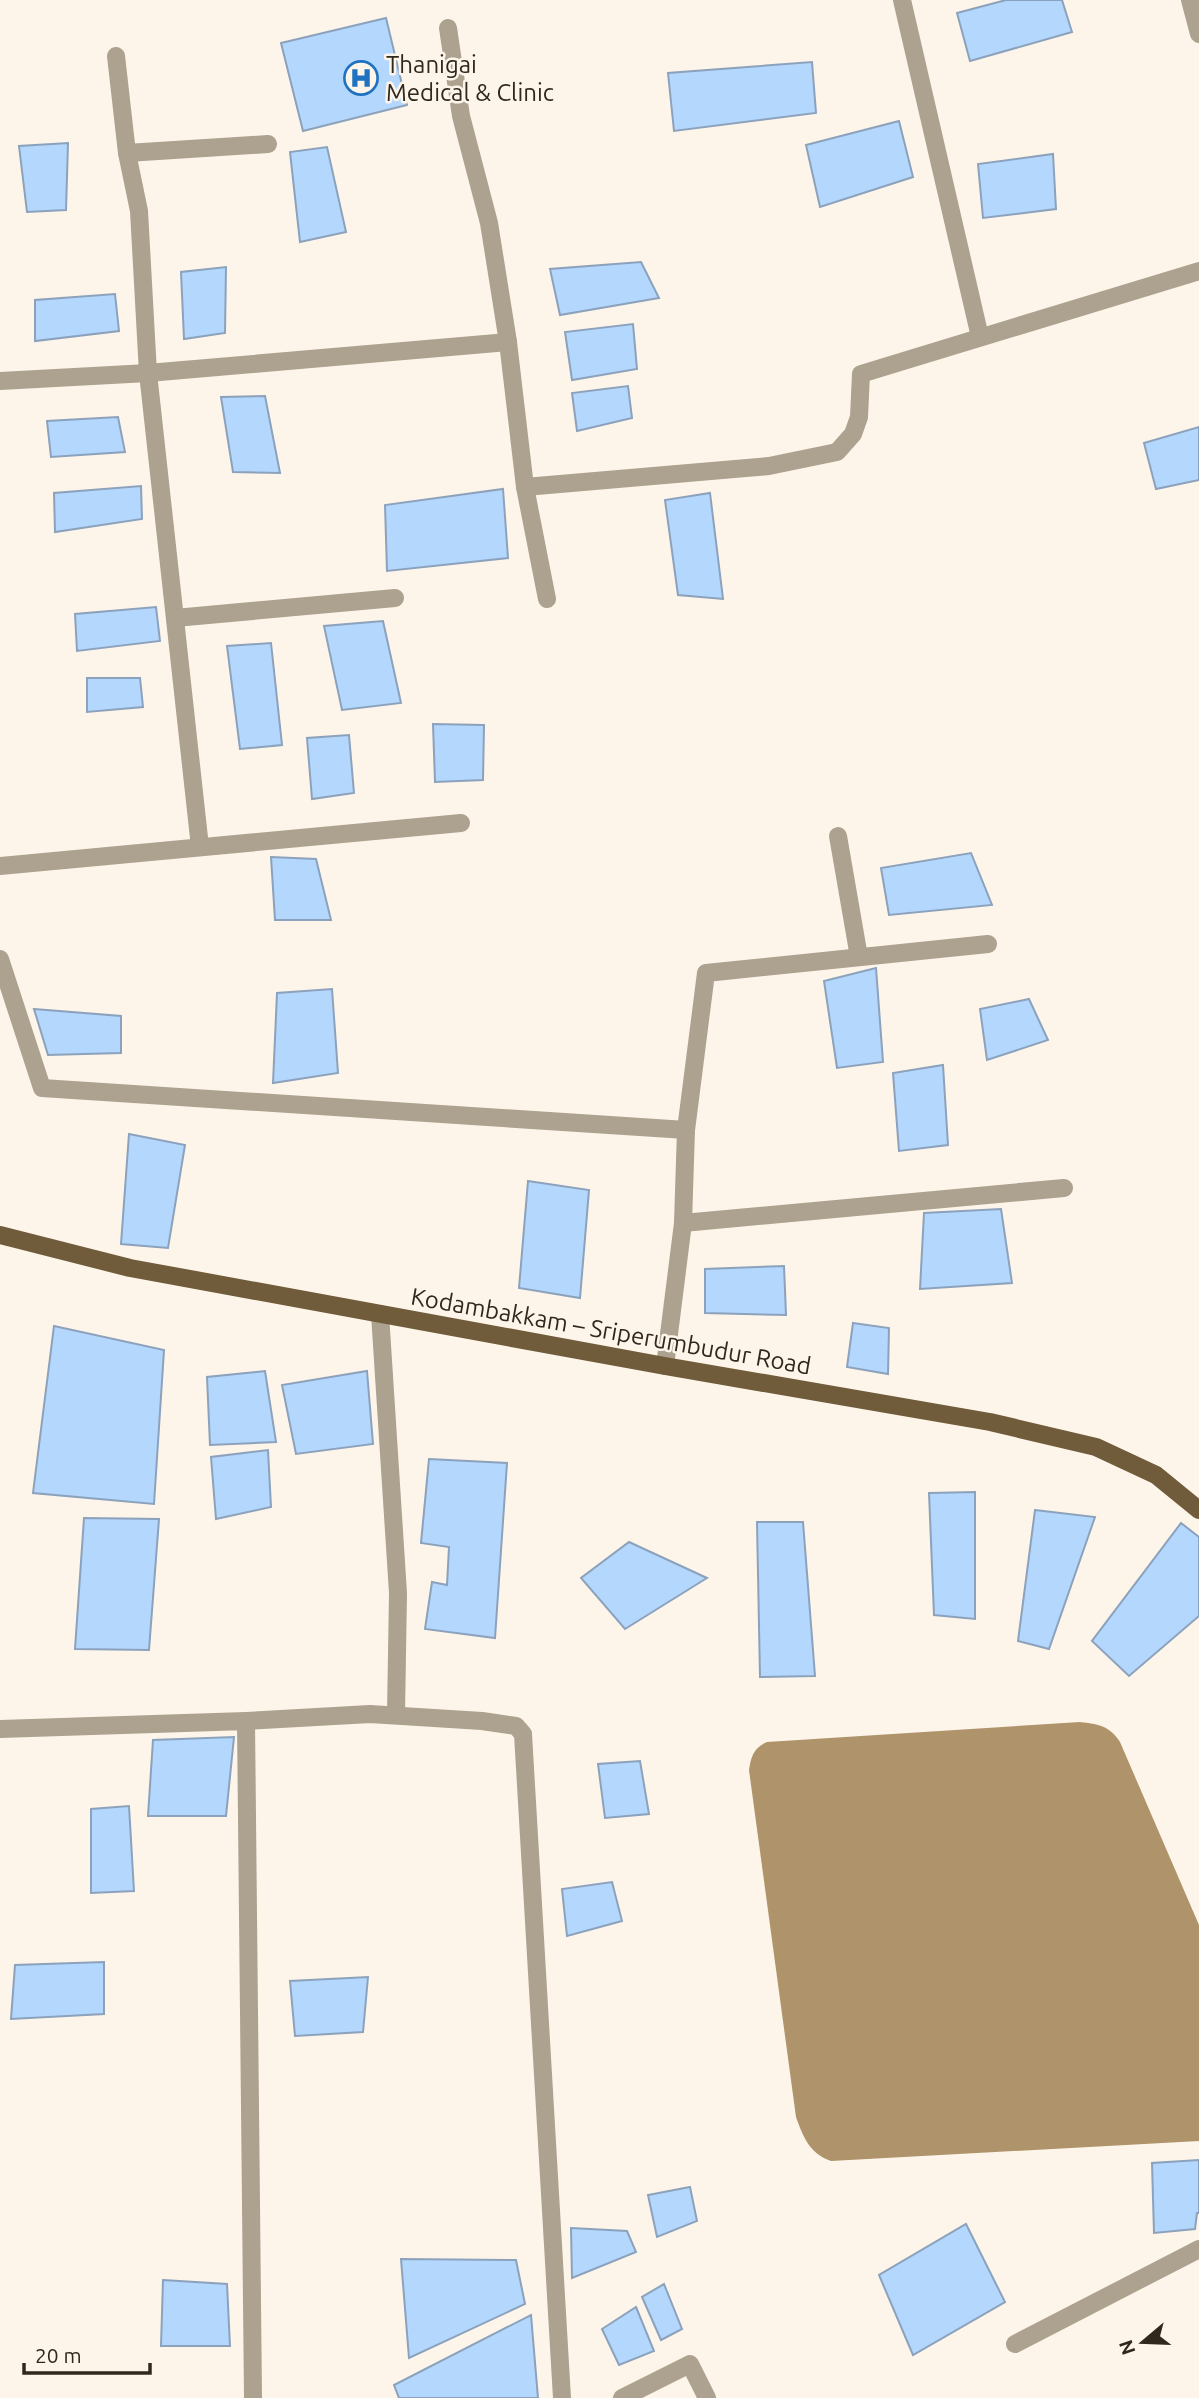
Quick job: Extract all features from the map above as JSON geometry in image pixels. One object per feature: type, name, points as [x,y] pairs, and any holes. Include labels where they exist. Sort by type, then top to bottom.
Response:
[{"type":"main road","name":"Kodambakkam – Sriperumbudur Road","points":[[0,1235],[130,1268],[665,1366],[990,1422],[1096,1447],[1156,1475],[1199,1510]]},
{"type":"street","points":[[902,0],[980,337]]},
{"type":"street","points":[[1190,0],[1199,34]]},
{"type":"street","points":[[448,28],[461,116],[489,223],[508,342],[525,487],[547,599]]},
{"type":"street","points":[[116,56],[127,153],[139,211],[148,373],[200,847]]},
{"type":"street","points":[[127,153],[268,144]]},
{"type":"street","points":[[525,487],[769,466],[837,452],[853,434],[859,417],[861,374],[1199,271]]},
{"type":"street","points":[[0,381],[148,373],[508,342]]},
{"type":"street","points":[[175,618],[395,598]]},
{"type":"street","points":[[0,866],[461,823]]},
{"type":"street","points":[[838,836],[859,957]]},
{"type":"street","points":[[665,1366],[683,1223],[686,1130],[706,973],[988,944]]},
{"type":"street","points":[[0,959],[42,1088],[686,1130]]},
{"type":"street","points":[[683,1223],[1064,1188]]},
{"type":"street","points":[[380,1314],[398,1593],[396,1715]]},
{"type":"street","points":[[0,1729],[370,1714],[482,1721],[516,1726],[523,1734],[562,2398]]},
{"type":"street","points":[[246,1721],[253,2398]]},
{"type":"street","points":[[1015,2344],[1199,2249]]},
{"type":"street","points":[[622,2398],[690,2364],[707,2398]]},
{"type":"shaded area","points":[[1080,1722],[1103,1727],[1112,1732],[1120,1742],[1199,1925],[1199,2141],[831,2161],[824,2158],[808,2144],[796,2117],[749,1770],[754,1753],[767,1742]]},
{"type":"building","points":[[1006,0],[1062,0],[1072,32],[970,61],[957,13]]},
{"type":"building","points":[[386,18],[407,105],[303,131],[281,43]]},
{"type":"building","points":[[812,62],[816,113],[674,131],[668,73]]},
{"type":"building","points":[[899,121],[913,177],[820,207],[806,145]]},
{"type":"building","points":[[68,143],[66,210],[27,212],[19,146]]},
{"type":"building","points":[[327,147],[346,232],[300,242],[290,152]]},
{"type":"building","points":[[1053,154],[1056,209],[983,218],[978,164]]},
{"type":"building","points":[[641,262],[659,298],[560,315],[550,269]]},
{"type":"building","points":[[226,267],[225,333],[184,339],[181,272]]},
{"type":"building","points":[[115,294],[119,331],[35,341],[35,300]]},
{"type":"building","points":[[633,324],[637,369],[572,380],[565,332]]},
{"type":"building","points":[[628,386],[632,418],[577,431],[572,393]]},
{"type":"building","points":[[265,396],[280,473],[233,472],[221,397]]},
{"type":"building","points":[[118,417],[125,452],[51,457],[47,421]]},
{"type":"building","points":[[1199,427],[1199,480],[1156,489],[1144,443]]},
{"type":"building","points":[[141,486],[142,519],[55,532],[54,493]]},
{"type":"building","points":[[503,489],[508,558],[387,571],[385,505]]},
{"type":"building","points":[[710,493],[723,599],[678,595],[665,500]]},
{"type":"building","points":[[156,607],[160,641],[77,651],[75,614]]},
{"type":"building","points":[[383,621],[401,703],[342,710],[324,626]]},
{"type":"building","points":[[271,643],[282,745],[240,749],[227,646]]},
{"type":"building","points":[[87,678],[140,678],[143,707],[87,712]]},
{"type":"building","points":[[433,724],[484,725],[483,780],[435,782]]},
{"type":"building","points":[[349,735],[354,793],[312,799],[307,738]]},
{"type":"building","points":[[971,853],[992,905],[889,915],[881,868]]},
{"type":"building","points":[[271,857],[316,859],[331,920],[275,920]]},
{"type":"building","points":[[876,968],[883,1062],[837,1068],[824,981]]},
{"type":"building","points":[[332,989],[338,1073],[273,1083],[277,993]]},
{"type":"building","points":[[1029,999],[1048,1040],[987,1060],[980,1009]]},
{"type":"building","points":[[34,1009],[121,1016],[121,1053],[48,1055]]},
{"type":"building","points":[[943,1065],[948,1145],[899,1151],[893,1073]]},
{"type":"building","points":[[129,1134],[185,1145],[168,1248],[121,1244]]},
{"type":"building","points":[[528,1181],[589,1190],[580,1298],[519,1288]]},
{"type":"building","points":[[1001,1209],[1012,1283],[920,1289],[924,1213]]},
{"type":"building","points":[[784,1266],[786,1315],[705,1313],[705,1269]]},
{"type":"building","points":[[853,1323],[889,1328],[888,1374],[847,1367]]},
{"type":"building","points":[[54,1326],[164,1350],[154,1504],[33,1493]]},
{"type":"building","points":[[265,1371],[276,1442],[210,1445],[207,1377]]},
{"type":"building","points":[[367,1371],[373,1444],[296,1454],[282,1385]]},
{"type":"building","points":[[268,1450],[271,1507],[216,1519],[211,1457]]},
{"type":"building","points":[[429,1459],[507,1463],[495,1638],[425,1629],[432,1582],[447,1585],[449,1547],[421,1543]]},
{"type":"building","points":[[975,1492],[975,1619],[934,1615],[929,1493]]},
{"type":"building","points":[[1035,1510],[1095,1517],[1049,1649],[1018,1641]]},
{"type":"building","points":[[84,1518],[159,1519],[149,1650],[75,1649]]},
{"type":"building","points":[[757,1522],[803,1522],[815,1676],[760,1677]]},
{"type":"building","points":[[1181,1523],[1199,1537],[1199,1616],[1129,1676],[1092,1641]]},
{"type":"building","points":[[629,1542],[707,1578],[625,1629],[581,1578]]},
{"type":"building","points":[[234,1737],[226,1816],[148,1816],[153,1740]]},
{"type":"building","points":[[640,1761],[649,1814],[605,1818],[598,1764]]},
{"type":"building","points":[[129,1806],[134,1891],[91,1893],[91,1809]]},
{"type":"building","points":[[612,1882],[622,1921],[567,1936],[562,1889]]},
{"type":"building","points":[[104,1962],[104,2014],[11,2019],[15,1965]]},
{"type":"building","points":[[368,1977],[363,2032],[295,2036],[290,1981]]},
{"type":"building","points":[[1199,2160],[1199,2213],[1195,2229],[1154,2233],[1152,2163]]},
{"type":"building","points":[[690,2187],[697,2221],[657,2237],[648,2195]]},
{"type":"building","points":[[966,2224],[1005,2302],[913,2355],[879,2275]]},
{"type":"building","points":[[571,2228],[627,2231],[636,2252],[572,2278]]},
{"type":"building","points":[[401,2259],[516,2260],[525,2304],[409,2358]]},
{"type":"building","points":[[163,2280],[227,2284],[230,2346],[161,2346]]},
{"type":"building","points":[[664,2284],[682,2329],[661,2340],[642,2297]]},
{"type":"building","points":[[636,2307],[654,2351],[619,2365],[602,2329]]},
{"type":"building","points":[[531,2315],[538,2398],[399,2398],[394,2385]]},
{"type":"place","name":"Thanigai Medical & Clinic","points":[[361,78]]}]
